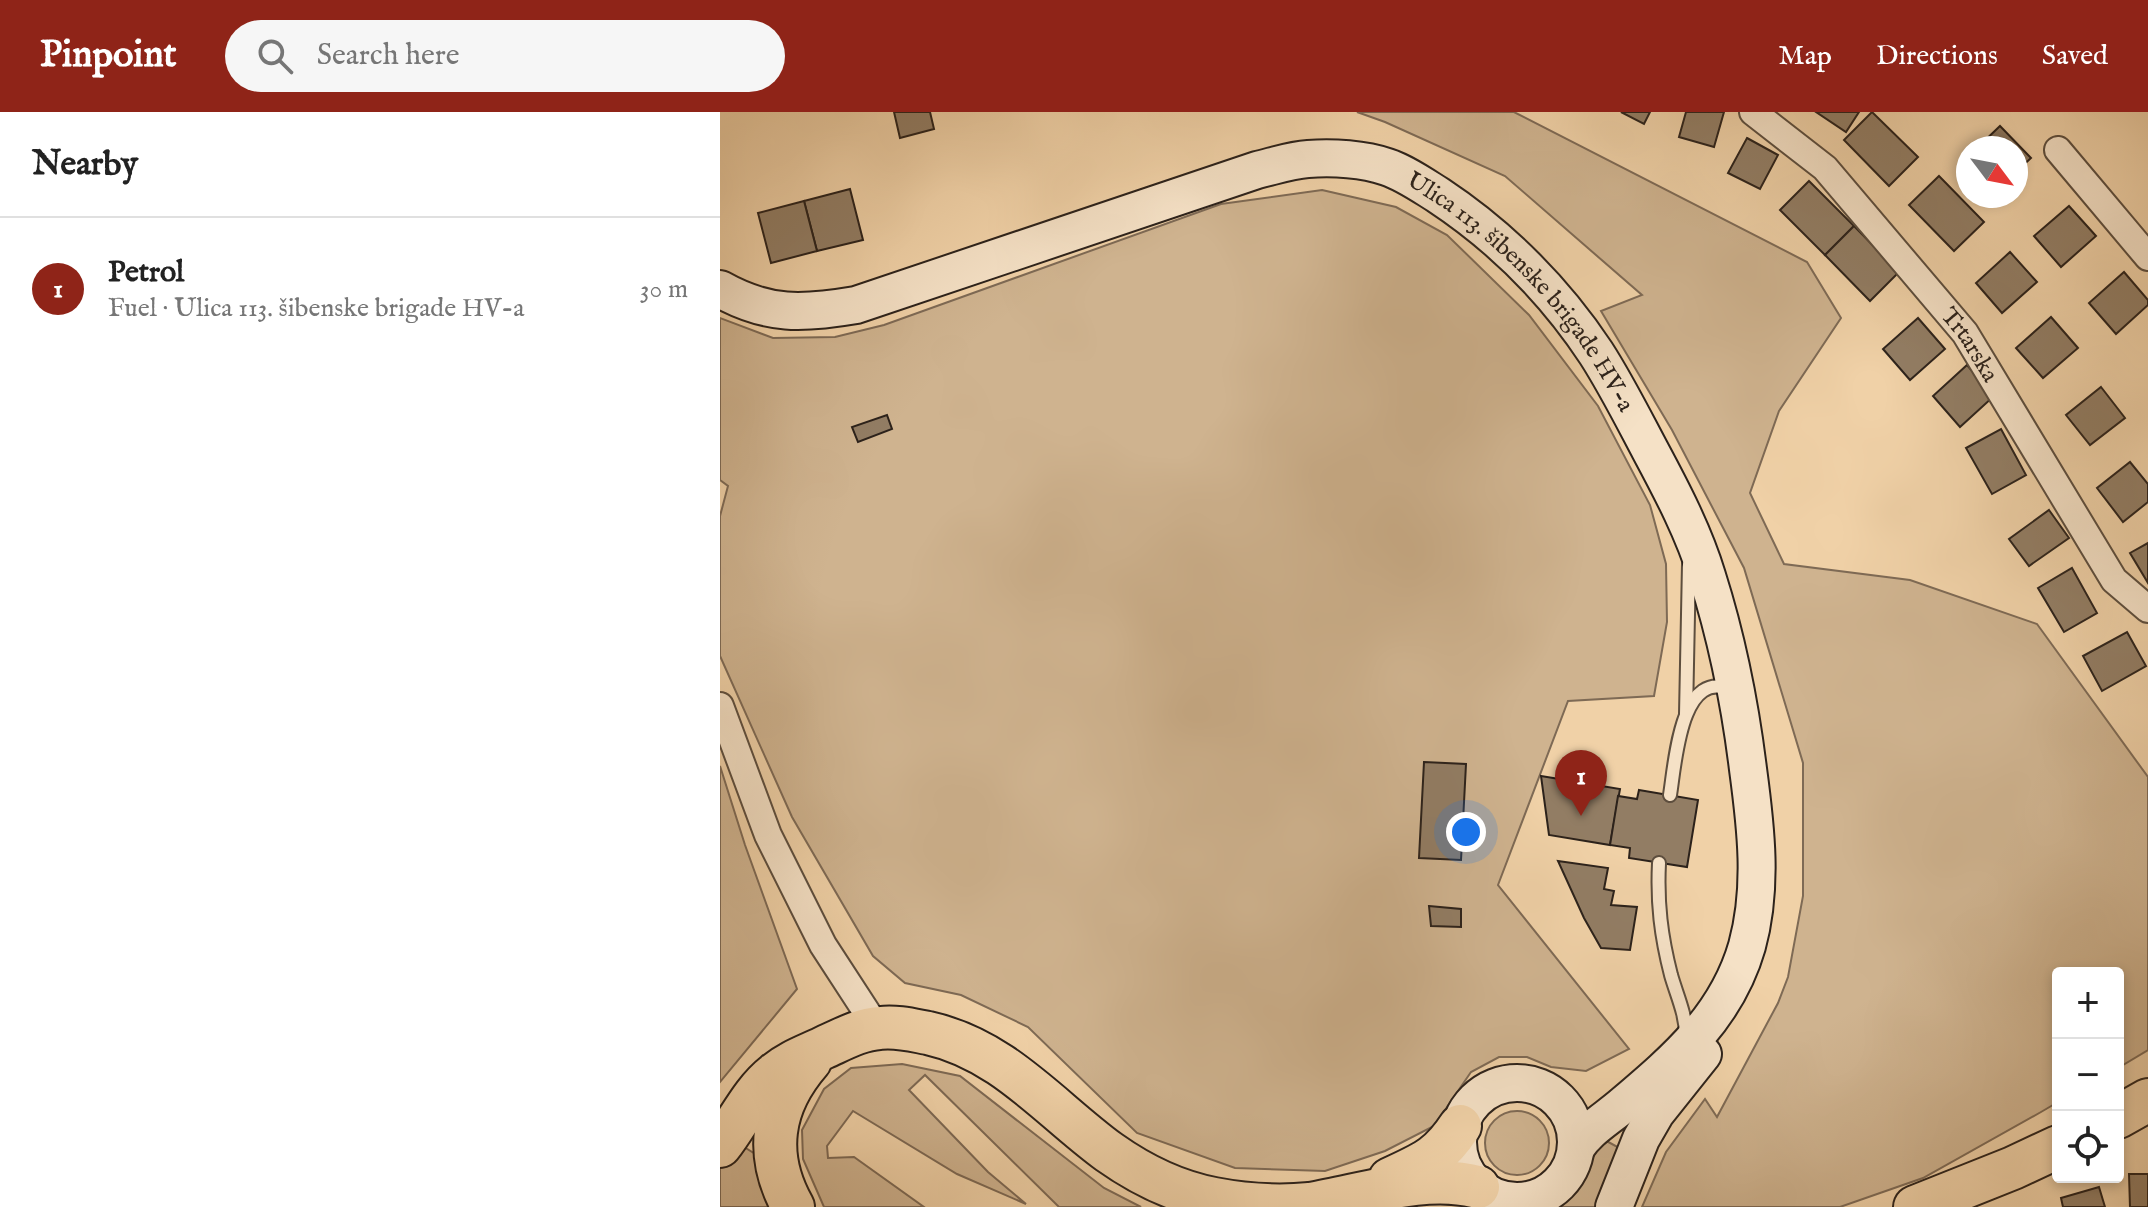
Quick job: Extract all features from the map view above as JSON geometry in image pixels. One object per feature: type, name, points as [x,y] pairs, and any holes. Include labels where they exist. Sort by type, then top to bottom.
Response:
[{"type":"main road","name":"Ulica 113. šibenske brigade HV-a","points":[[720,289],[742,301],[779,311],[816,312],[856,305],[1257,170],[1308,159],[1352,160],[1386,167],[1421,184],[1464,212],[1511,252],[1550,293],[1595,352],[1643,436],[1688,528],[1706,573],[1723,631],[1736,692],[1754,813],[1756,892],[1747,945],[1729,989],[1705,1027],[1616,1111],[1588,1132],[1576,1148]]},
{"type":"main road","points":[[1614,1207],[1641,1139],[1656,1113],[1690,1073],[1714,1036],[1729,989]]},
{"type":"main road","points":[[720,1146],[757,1091],[776,1073],[797,1059],[848,1036],[877,1028],[903,1028],[948,1038],[980,1052],[1016,1074],[1111,1153],[1145,1174],[1181,1190],[1212,1199],[1263,1206],[1308,1204],[1356,1194],[1449,1182],[1504,1200],[1539,1201],[1565,1176],[1573,1161],[1576,1148],[1571,1118],[1556,1098],[1541,1088],[1518,1083],[1500,1086],[1483,1094],[1470,1106],[1460,1126],[1441,1151],[1426,1163],[1356,1194]]},
{"type":"main road","points":[[793,1207],[781,1186],[775,1156],[777,1121],[786,1095],[819,1050]]},
{"type":"main road","points":[[1556,1098],[1589,1098],[1668,1064]]},
{"type":"main road","points":[[2124,1114],[2148,1100]]},
{"type":"main road","points":[[1460,1126],[1459,1154],[1465,1171],[1489,1196]]},
{"type":"main road","points":[[1915,1207],[2052,1150]]},
{"type":"street","name":"Trtarska","points":[[1753,112],[1825,168],[1965,333],[2114,580],[2148,609]]},
{"type":"street","points":[[2058,150],[2139,237],[2148,257]]},
{"type":"street","points":[[720,706],[768,835],[823,945],[877,1028]]},
{"type":"lane","points":[[1686,714],[1688,528]]},
{"type":"lane","points":[[1670,795],[1680,737],[1690,704],[1704,689],[1715,686],[1725,686],[1736,692]]},
{"type":"lane","points":[[1659,863],[1657,895],[1661,930],[1686,1027],[1686,1037],[1668,1064]]},
{"type":"shaded area","points":[[1357,112],[1514,112],[1807,262],[1841,318],[1779,411],[1750,493],[1784,564],[1910,580],[2037,624],[2148,777],[2148,1050],[2124,1064],[2124,967],[2052,967],[2052,1106],[2041,1112],[1923,1178],[1840,1207],[1642,1207],[1666,1152],[1705,1099],[1717,1117],[1778,1003],[1788,977],[1803,896],[1803,763],[1744,568],[1672,430],[1601,311],[1642,295],[1505,176]]},
{"type":"shaded area","points":[[1322,190],[1396,207],[1447,235],[1529,315],[1598,406],[1650,505],[1666,564],[1667,622],[1654,696],[1568,701],[1498,885],[1629,1049],[1586,1071],[1551,1067],[1527,1057],[1499,1057],[1471,1072],[1434,1126],[1385,1151],[1325,1171],[1235,1168],[1137,1133],[1028,1027],[961,995],[905,983],[873,956],[792,817],[720,656],[720,516],[728,486],[720,480],[720,318],[773,338],[835,337],[884,325],[1221,204]]},
{"type":"shaded area","points":[[720,766],[797,989],[720,1082]]},
{"type":"shaded area","points":[[902,1064],[960,1076],[1104,1188],[1141,1207],[1059,1207],[925,1075],[909,1090],[988,1172],[1026,1204],[957,1174],[853,1111],[827,1146],[828,1158],[854,1157],[924,1207],[824,1207],[803,1159],[802,1130],[824,1089],[851,1068]]},
{"type":"shaded area","points":[[1511,1111],[1523,1111],[1540,1120],[1547,1131],[1547,1155],[1540,1166],[1523,1175],[1511,1175],[1499,1170],[1490,1161],[1485,1149],[1485,1137],[1490,1125],[1499,1116]]},
{"type":"shaded area","points":[[1601,1138],[1623,1150],[1601,1207],[1551,1207],[1580,1173],[1587,1155]]},
{"type":"shaded area","points":[[736,1142],[760,1157],[771,1207],[720,1207],[720,1162]]},
{"type":"building","points":[[894,112],[930,112],[934,129],[900,138]]},
{"type":"building","points":[[1621,112],[1650,112],[1644,124]]},
{"type":"building","points":[[1686,112],[1724,112],[1714,147],[1679,137]]},
{"type":"building","points":[[1816,112],[1859,112],[1846,132]]},
{"type":"building","points":[[1872,112],[1918,157],[1889,186],[1844,140]]},
{"type":"building","points":[[2000,126],[2010,136],[1990,136]]},
{"type":"building","points":[[1747,138],[1778,155],[1760,189],[1728,173]]},
{"type":"building","points":[[1939,176],[1956,193],[1956,208],[1970,208],[1984,222],[1954,251],[1909,205]]},
{"type":"building","points":[[1809,181],[1854,226],[1825,255],[1780,210]]},
{"type":"building","points":[[850,189],[863,240],[817,251],[804,201]]},
{"type":"building","points":[[804,201],[817,251],[771,263],[758,213]]},
{"type":"building","points":[[2069,206],[2096,236],[2061,267],[2034,236]]},
{"type":"building","points":[[1854,226],[1899,272],[1870,301],[1825,255]]},
{"type":"building","points":[[2010,252],[2037,282],[2002,313],[1976,283]]},
{"type":"building","points":[[2124,272],[2148,300],[2148,305],[2116,334],[2089,303]]},
{"type":"building","points":[[2051,317],[2078,348],[2043,378],[2016,348]]},
{"type":"building","points":[[1918,318],[1945,349],[1910,380],[1883,349]]},
{"type":"building","points":[[1967,365],[1994,396],[1960,427],[1933,396]]},
{"type":"building","points":[[2101,387],[2125,418],[2090,445],[2066,415]]},
{"type":"building","points":[[887,415],[892,429],[858,442],[852,427]]},
{"type":"building","points":[[2001,429],[2026,475],[1992,494],[1966,448]]},
{"type":"building","points":[[2130,462],[2148,484],[2148,502],[2123,522],[2097,488]]},
{"type":"building","points":[[2049,510],[2069,538],[2029,566],[2009,539]]},
{"type":"building","points":[[2148,543],[2148,583],[2130,553]]},
{"type":"building","points":[[2072,568],[2097,613],[2064,632],[2038,588]]},
{"type":"building","points":[[2127,632],[2146,666],[2102,691],[2083,656]]},
{"type":"building","points":[[1424,762],[1466,764],[1461,860],[1419,858]]},
{"type":"building","points":[[1541,776],[1620,789],[1610,845],[1549,835]]},
{"type":"building","points":[[1639,790],[1698,800],[1687,867],[1629,858],[1630,848],[1610,845],[1618,796],[1637,799]]},
{"type":"building","points":[[1558,861],[1608,868],[1604,889],[1614,891],[1611,905],[1637,907],[1630,950],[1601,948]]},
{"type":"building","points":[[1429,906],[1461,909],[1461,927],[1431,926]]},
{"type":"building","points":[[2129,1174],[2148,1174],[2148,1207],[2130,1207]]},
{"type":"building","points":[[2099,1187],[2105,1207],[2063,1207],[2061,1198]]},
{"type":"place","name":"Petrol","points":[[1581,816]]}]
